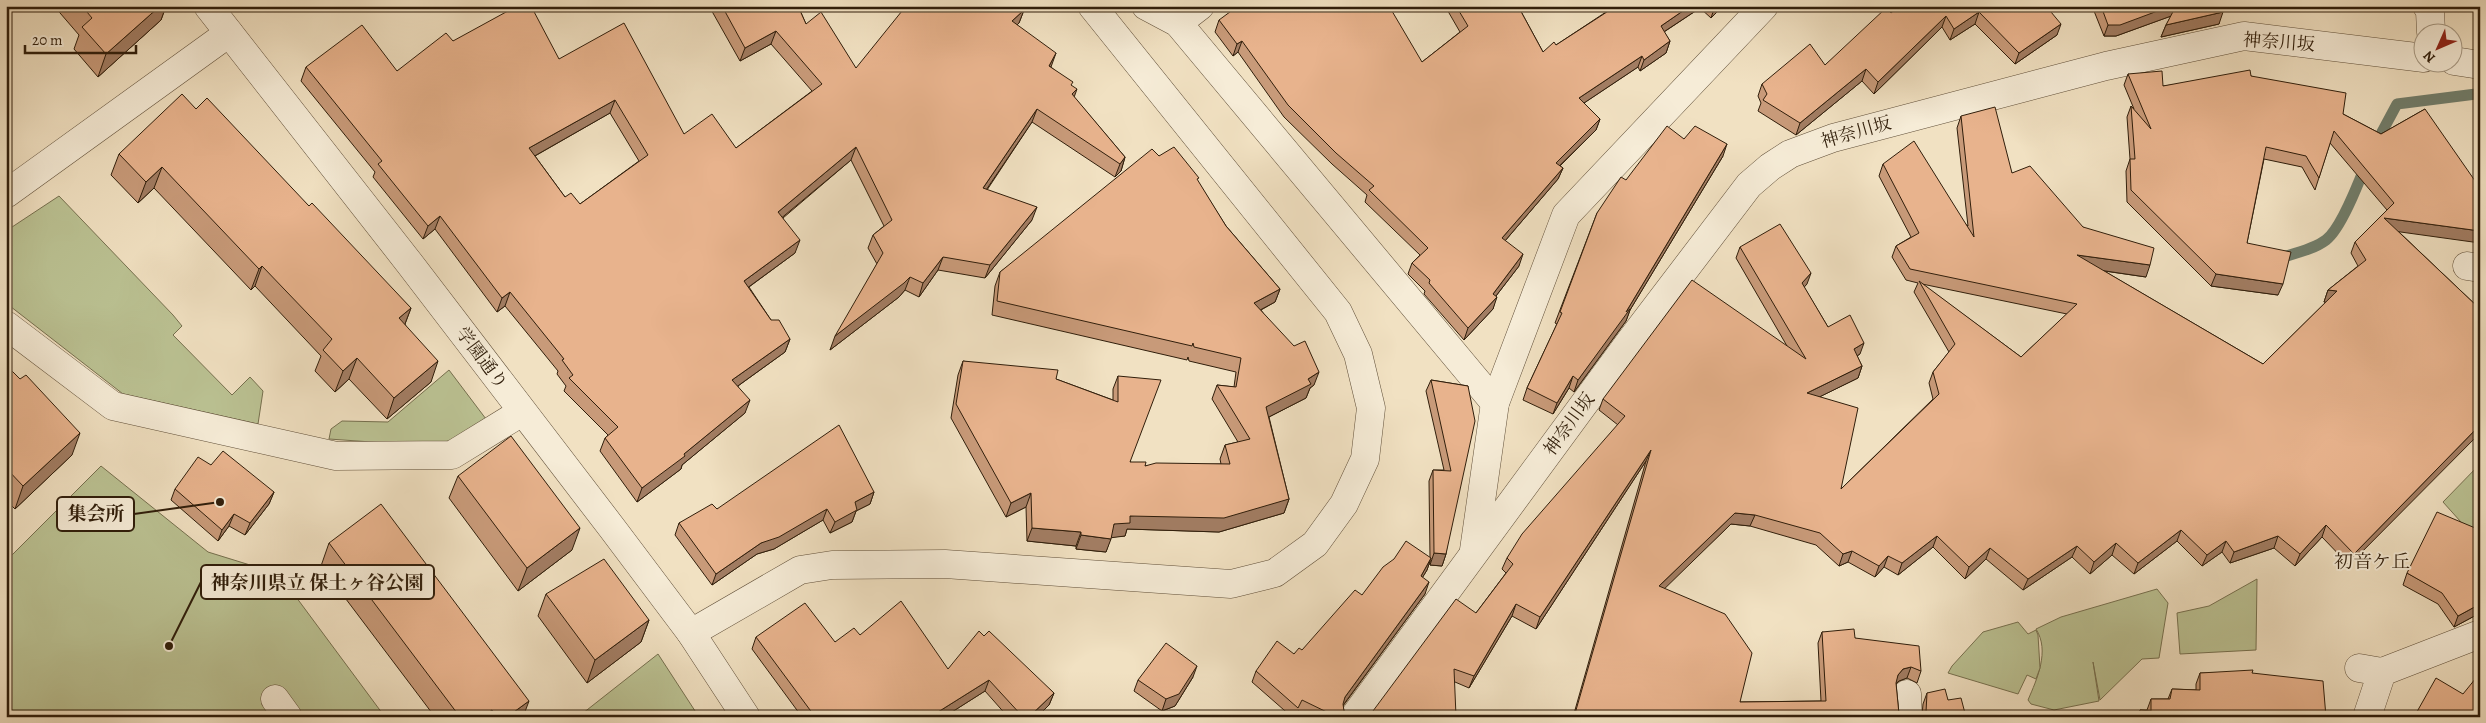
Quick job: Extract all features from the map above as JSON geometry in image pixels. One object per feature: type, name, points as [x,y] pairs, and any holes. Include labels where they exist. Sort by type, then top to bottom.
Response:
[{"type":"street","name":"学園通り","points":[[208,6],[416,272],[691,633],[746,717]]},
{"type":"street","points":[[691,633],[800,570],[832,565],[945,564],[1231,584],[1275,573],[1315,544],[1344,504],[1365,459],[1371,408],[1358,354],[1338,312],[1092,6]]},
{"type":"street","points":[[1146,6],[1178,23],[1495,403]]},
{"type":"street","points":[[1178,23],[1200,6]]},
{"type":"street","points":[[1474,552],[1495,403],[1566,215],[1764,6]]},
{"type":"street","points":[[2427,6],[2430,11],[2431,22]]},
{"type":"street","points":[[6,194],[229,33]]},
{"type":"street","name":"神奈川坂","points":[[1354,717],[1474,552],[1750,185],[1770,167],[1790,154],[1832,138],[2008,90],[2106,66],[2244,36],[2414,57]]},
{"type":"street","points":[[2464,63],[2480,65]]},
{"type":"street","points":[[6,325],[113,406],[336,456],[452,455],[522,412]]},
{"type":"street","points":[[2367,717],[2370,670],[2480,634]]},
{"type":"green space","points":[[59,196],[173,315],[182,326],[173,335],[232,395],[250,377],[263,391],[258,424],[123,394],[6,303],[6,231]]},
{"type":"green space","points":[[449,370],[486,419],[460,438],[429,446],[329,439],[331,429],[342,421],[388,422]]},
{"type":"green space","points":[[2480,464],[2480,539],[2478,541],[2443,502]]},
{"type":"green space","points":[[101,466],[208,552],[279,574],[385,717],[6,717],[6,561]]},
{"type":"green space","points":[[2257,579],[2256,650],[2180,654],[2177,613],[2209,606]]},
{"type":"green space","points":[[2157,589],[2168,603],[2159,658],[2142,659],[2100,700],[2093,662],[2099,701],[2054,710],[2031,704],[2028,700],[2041,665],[2042,656],[2042,646],[2036,629],[2061,617]]},
{"type":"green space","points":[[2018,622],[2028,634],[2036,630],[2040,668],[2036,679],[2027,675],[2018,694],[1948,673],[1952,666],[1983,632]]},
{"type":"green space","points":[[658,654],[699,717],[578,717]]},
{"type":"building","points":[[82,6],[160,6],[106,54],[82,27],[92,18]]},
{"type":"building","points":[[517,6],[531,6],[559,59],[624,23],[684,134],[712,114],[736,148],[822,84],[776,31],[745,48],[722,6],[798,6],[806,24],[821,12],[856,68],[906,6],[1020,6],[1024,10],[1012,21],[1056,53],[1049,66],[1073,82],[1071,85],[1077,89],[1072,94],[1125,157],[1120,164],[1037,109],[983,188],[1037,207],[990,265],[943,257],[923,283],[910,277],[835,336],[883,253],[873,235],[892,220],[856,147],[778,212],[800,240],[744,281],[771,320],[779,320],[790,339],[732,380],[750,400],[684,454],[685,456],[642,488],[605,438],[618,427],[569,378],[573,375],[562,360],[564,359],[510,292],[502,298],[440,216],[428,226],[378,164],[382,161],[306,67],[362,25],[397,71],[446,33],[453,41]],"holes":[[[615,100],[648,155],[580,204],[571,193],[565,197],[529,148]]]},
{"type":"building","points":[[1238,6],[1389,6],[1422,62],[1468,26],[1456,6],[1518,6],[1543,52],[1554,42],[1556,45],[1613,8],[1613,6],[1690,6],[1661,26],[1670,41],[1644,60],[1642,56],[1579,98],[1600,119],[1556,163],[1563,168],[1502,238],[1523,254],[1493,294],[1497,297],[1468,328],[1429,283],[1430,280],[1412,263],[1428,248],[1369,190],[1374,186],[1336,153],[1288,105],[1242,41],[1237,44],[1219,20]]},
{"type":"building","points":[[1899,6],[2046,6],[2061,24],[2019,53],[1979,12],[1954,29],[1946,16],[1878,82],[1866,69],[1800,123],[1763,100],[1767,94],[1762,84],[1810,44],[1825,65],[1886,8],[1891,13]]},
{"type":"building","points":[[2101,6],[2171,6],[2120,25],[2108,25]]},
{"type":"building","points":[[2176,6],[2221,6],[2223,12],[2166,25]]},
{"type":"building","points":[[2250,70],[2251,76],[2346,93],[2343,114],[2381,134],[2425,109],[2480,188],[2480,231],[2384,218],[2480,309],[2480,425],[2354,554],[2326,525],[2300,554],[2278,536],[2234,552],[2226,541],[2207,555],[2181,530],[2138,563],[2116,543],[2094,562],[2077,546],[2028,579],[1990,548],[1969,567],[1937,536],[1902,563],[1888,556],[1879,566],[1852,551],[1843,554],[1820,533],[1755,515],[1735,513],[1659,586],[1725,614],[1752,653],[1740,702],[1826,701],[1822,632],[1854,629],[1855,638],[1919,646],[1921,671],[1911,667],[1903,669],[1898,675],[1896,683],[1899,714],[1902,717],[1574,717],[1651,450],[1540,617],[1516,604],[1474,676],[1454,669],[1456,716],[1368,717],[1456,599],[1476,613],[1513,564],[1507,558],[1522,534],[1625,416],[1603,399],[1692,280],[1806,359],[1740,247],[1780,224],[1811,273],[1802,283],[1828,327],[1850,315],[1864,343],[1854,349],[1862,366],[1807,393],[1858,408],[1841,489],[1939,394],[1933,372],[1955,344],[1919,281],[2021,357],[2077,304],[1910,269],[1896,246],[1919,233],[1883,164],[1914,141],[1974,237],[1961,116],[1995,107],[2012,173],[2030,166],[2083,227],[2154,248],[2150,265],[2077,255],[2263,364],[2337,291],[2328,290],[2366,260],[2355,242],[2394,203],[2334,131],[2319,178],[2306,156],[2266,147],[2247,243],[2291,252],[2283,284],[2216,274],[2131,190],[2130,159],[2135,159],[2131,106],[2151,129],[2128,74],[2162,71],[2163,86]]},
{"type":"building","points":[[182,94],[196,109],[207,98],[309,206],[312,203],[411,308],[399,318],[438,361],[394,398],[357,358],[343,371],[323,350],[332,339],[262,266],[259,269],[162,167],[146,182],[119,154]]},
{"type":"building","points":[[1667,126],[1684,139],[1695,126],[1727,144],[1626,312],[1630,309],[1578,380],[1573,376],[1557,403],[1527,388],[1562,313],[1560,312],[1597,213],[1621,177],[1626,180]]},
{"type":"building","points":[[1174,147],[1199,178],[1197,179],[1226,226],[1280,289],[1254,303],[1294,346],[1305,341],[1319,372],[1308,379],[1311,384],[1266,407],[1289,499],[1224,518],[1130,516],[1130,523],[1114,524],[1111,539],[1081,535],[1081,532],[1032,528],[1031,493],[1011,503],[956,404],[963,361],[1058,370],[1056,379],[1118,402],[1118,376],[1161,380],[1130,462],[1146,462],[1145,466],[1156,463],[1230,464],[1225,445],[1250,439],[1217,385],[1236,387],[1241,358],[1194,347],[1193,343],[1192,346],[997,301],[1000,272],[1152,149],[1159,156]]},
{"type":"building","points":[[6,365],[20,379],[26,375],[80,433],[23,486],[6,468]]},
{"type":"building","points":[[1431,380],[1468,386],[1475,421],[1446,554],[1434,553],[1433,470],[1451,471]]},
{"type":"building","points":[[839,425],[874,492],[855,502],[857,510],[835,522],[827,509],[779,537],[761,543],[716,574],[679,523],[712,504],[717,509]]},
{"type":"building","points":[[511,436],[580,528],[527,568],[458,476]]},
{"type":"building","points":[[223,451],[274,492],[250,523],[234,514],[222,530],[175,489],[198,457],[211,465]]},
{"type":"building","points":[[381,504],[529,701],[507,717],[497,717],[492,710],[482,717],[460,717],[329,543]]},
{"type":"building","points":[[2437,512],[2480,530],[2480,604],[2458,616],[2442,593],[2407,573]]},
{"type":"building","points":[[1406,541],[1431,558],[1421,576],[1429,582],[1345,697],[1344,711],[1348,717],[1337,717],[1302,700],[1298,708],[1256,671],[1277,641],[1294,654],[1299,648],[1302,650],[1355,590],[1362,595],[1383,567],[1394,559]]},
{"type":"building","points":[[604,559],[649,620],[595,660],[546,594]]},
{"type":"building","points":[[901,601],[948,669],[979,631],[984,636],[989,631],[1054,693],[1029,717],[1023,717],[989,680],[930,717],[809,717],[813,714],[756,637],[805,603],[835,642],[854,628],[860,635]]},
{"type":"building","points":[[1166,643],[1197,666],[1179,694],[1166,699],[1138,680]]},
{"type":"building","points":[[2253,670],[2252,673],[2323,681],[2326,717],[2130,717],[2141,716],[2140,710],[2151,711],[2151,699],[2170,699],[2172,689],[2200,690],[2200,673]]},
{"type":"building","points":[[2480,673],[2480,717],[2414,717],[2436,678],[2463,694]]},
{"type":"building","points":[[1945,689],[1948,700],[1961,698],[1966,717],[1922,717],[1926,712],[1927,693]]},
{"type":"waterway","points":[[2375,145],[2397,104],[2476,94]]},
{"type":"waterway","points":[[2283,257],[2316,246],[2332,234],[2349,205],[2366,164]]},
{"type":"place","name":"集会所","points":[[220,502]]},
{"type":"place","name":"神奈川県立 保土ヶ谷公園","points":[[169,646]]},
{"type":"district","name":"初音ケ丘","points":[[2372,561]]}]
